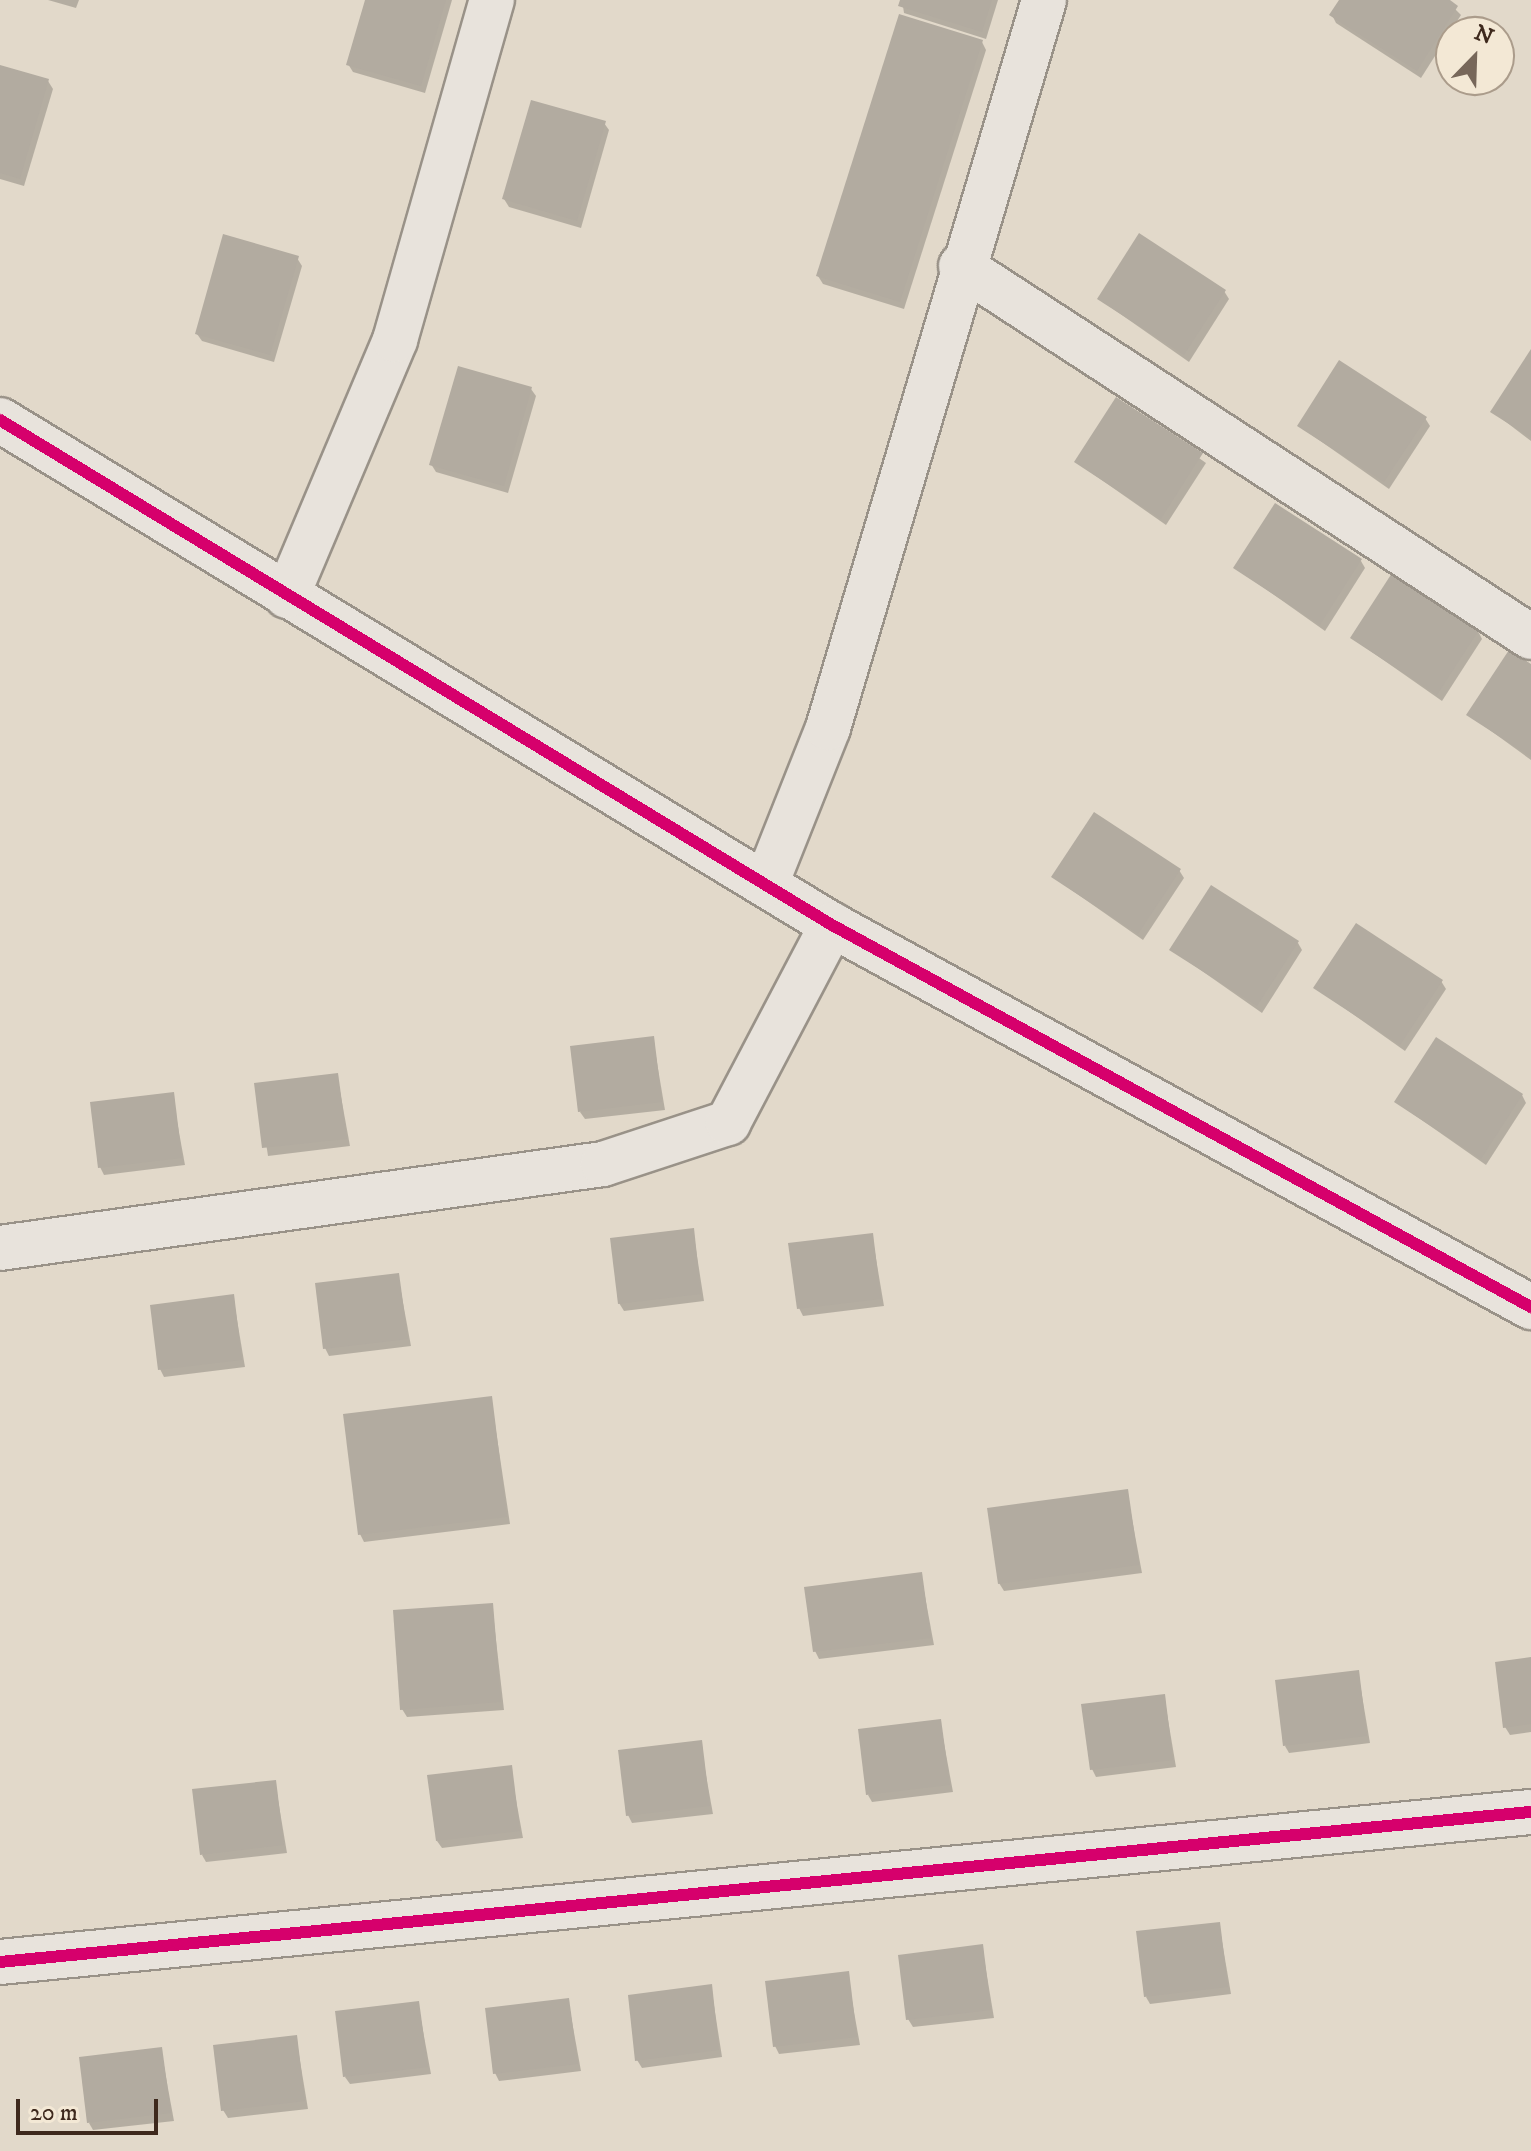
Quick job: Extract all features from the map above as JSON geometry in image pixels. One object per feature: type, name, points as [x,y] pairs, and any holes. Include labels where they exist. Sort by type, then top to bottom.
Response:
[{"type":"street","points":[[287,596],[395,340],[492,0]]},
{"type":"street","points":[[766,884],[828,728],[961,266],[1044,0]]},
{"type":"street","points":[[961,266],[1531,637]]},
{"type":"street","points":[[0,420],[832,925],[1531,1307]]},
{"type":"street","points":[[0,1248],[603,1164],[728,1123],[832,925]]},
{"type":"street","points":[[0,1962],[1531,1812]]},
{"type":"building","points":[[365,0],[446,0],[421,86],[346,65]]},
{"type":"building","points":[[900,0],[992,0],[982,32],[898,6]]},
{"type":"building","points":[[1339,0],[1450,0],[1458,6],[1452,16],[1435,16],[1435,42],[1417,71],[1329,15]]},
{"type":"building","points":[[899,14],[983,40],[900,302],[816,276]]},
{"type":"building","points":[[0,65],[49,79],[20,179],[0,173]]},
{"type":"building","points":[[531,100],[606,121],[577,221],[502,199]]},
{"type":"building","points":[[1139,233],[1226,290],[1184,355],[1097,299]]},
{"type":"building","points":[[223,234],[299,256],[270,355],[195,334]]},
{"type":"building","points":[[1531,349],[1531,438],[1490,412]]},
{"type":"building","points":[[1339,360],[1427,417],[1384,482],[1297,426]]},
{"type":"building","points":[[458,366],[532,387],[504,486],[429,465]]},
{"type":"building","points":[[1116,397],[1203,453],[1161,519],[1074,462]]},
{"type":"building","points":[[1275,503],[1362,559],[1320,625],[1233,568]]},
{"type":"building","points":[[1392,573],[1479,630],[1437,695],[1350,638]]},
{"type":"building","points":[[1509,650],[1531,664],[1531,757],[1466,715]]},
{"type":"building","points":[[1094,812],[1181,869],[1138,934],[1051,877]]},
{"type":"building","points":[[1211,885],[1299,941],[1257,1006],[1169,950]]},
{"type":"building","points":[[1356,923],[1443,980],[1400,1045],[1313,988]]},
{"type":"building","points":[[654,1036],[662,1102],[578,1112],[570,1046]]},
{"type":"building","points":[[1436,1037],[1523,1094],[1481,1159],[1394,1102]]},
{"type":"building","points":[[338,1073],[347,1139],[262,1148],[254,1083]]},
{"type":"building","points":[[174,1092],[182,1158],[98,1168],[90,1102]]},
{"type":"building","points":[[694,1228],[701,1294],[618,1304],[610,1238]]},
{"type":"building","points":[[873,1233],[881,1299],[797,1309],[788,1243]]},
{"type":"building","points":[[399,1273],[408,1339],[323,1349],[315,1283]]},
{"type":"building","points":[[234,1294],[242,1360],[158,1370],[150,1305]]},
{"type":"building","points":[[492,1396],[507,1517],[358,1535],[343,1414]]},
{"type":"building","points":[[1128,1489],[1139,1565],[998,1584],[987,1508]]},
{"type":"building","points":[[922,1572],[931,1638],[813,1652],[804,1587]]},
{"type":"building","points":[[493,1603],[501,1702],[400,1710],[393,1610]]},
{"type":"building","points":[[1531,1657],[1531,1724],[1503,1728],[1495,1662]]},
{"type":"building","points":[[1359,1670],[1367,1736],[1283,1746],[1275,1680]]},
{"type":"building","points":[[1165,1694],[1173,1760],[1090,1770],[1081,1704]]},
{"type":"building","points":[[941,1719],[950,1785],[866,1795],[858,1729]]},
{"type":"building","points":[[702,1740],[710,1806],[626,1816],[618,1750]]},
{"type":"building","points":[[512,1765],[520,1831],[436,1841],[427,1775]]},
{"type":"building","points":[[276,1780],[284,1845],[200,1855],[192,1789]]},
{"type":"building","points":[[1220,1922],[1228,1987],[1144,1997],[1136,1931]]},
{"type":"building","points":[[983,1944],[991,2010],[906,2020],[898,1955]]},
{"type":"building","points":[[849,1971],[857,2037],[773,2047],[765,1981]]},
{"type":"building","points":[[712,1984],[719,2050],[635,2061],[628,1995]]},
{"type":"building","points":[[569,1998],[578,2064],[493,2074],[485,2008]]},
{"type":"building","points":[[419,2001],[428,2067],[343,2077],[335,2011]]},
{"type":"building","points":[[297,2035],[305,2101],[221,2111],[213,2045]]},
{"type":"building","points":[[162,2047],[171,2113],[87,2123],[79,2057]]},
{"type":"cycle path","points":[[0,420],[832,925],[1531,1307]]},
{"type":"cycle path","points":[[0,1962],[1531,1812]]}]
